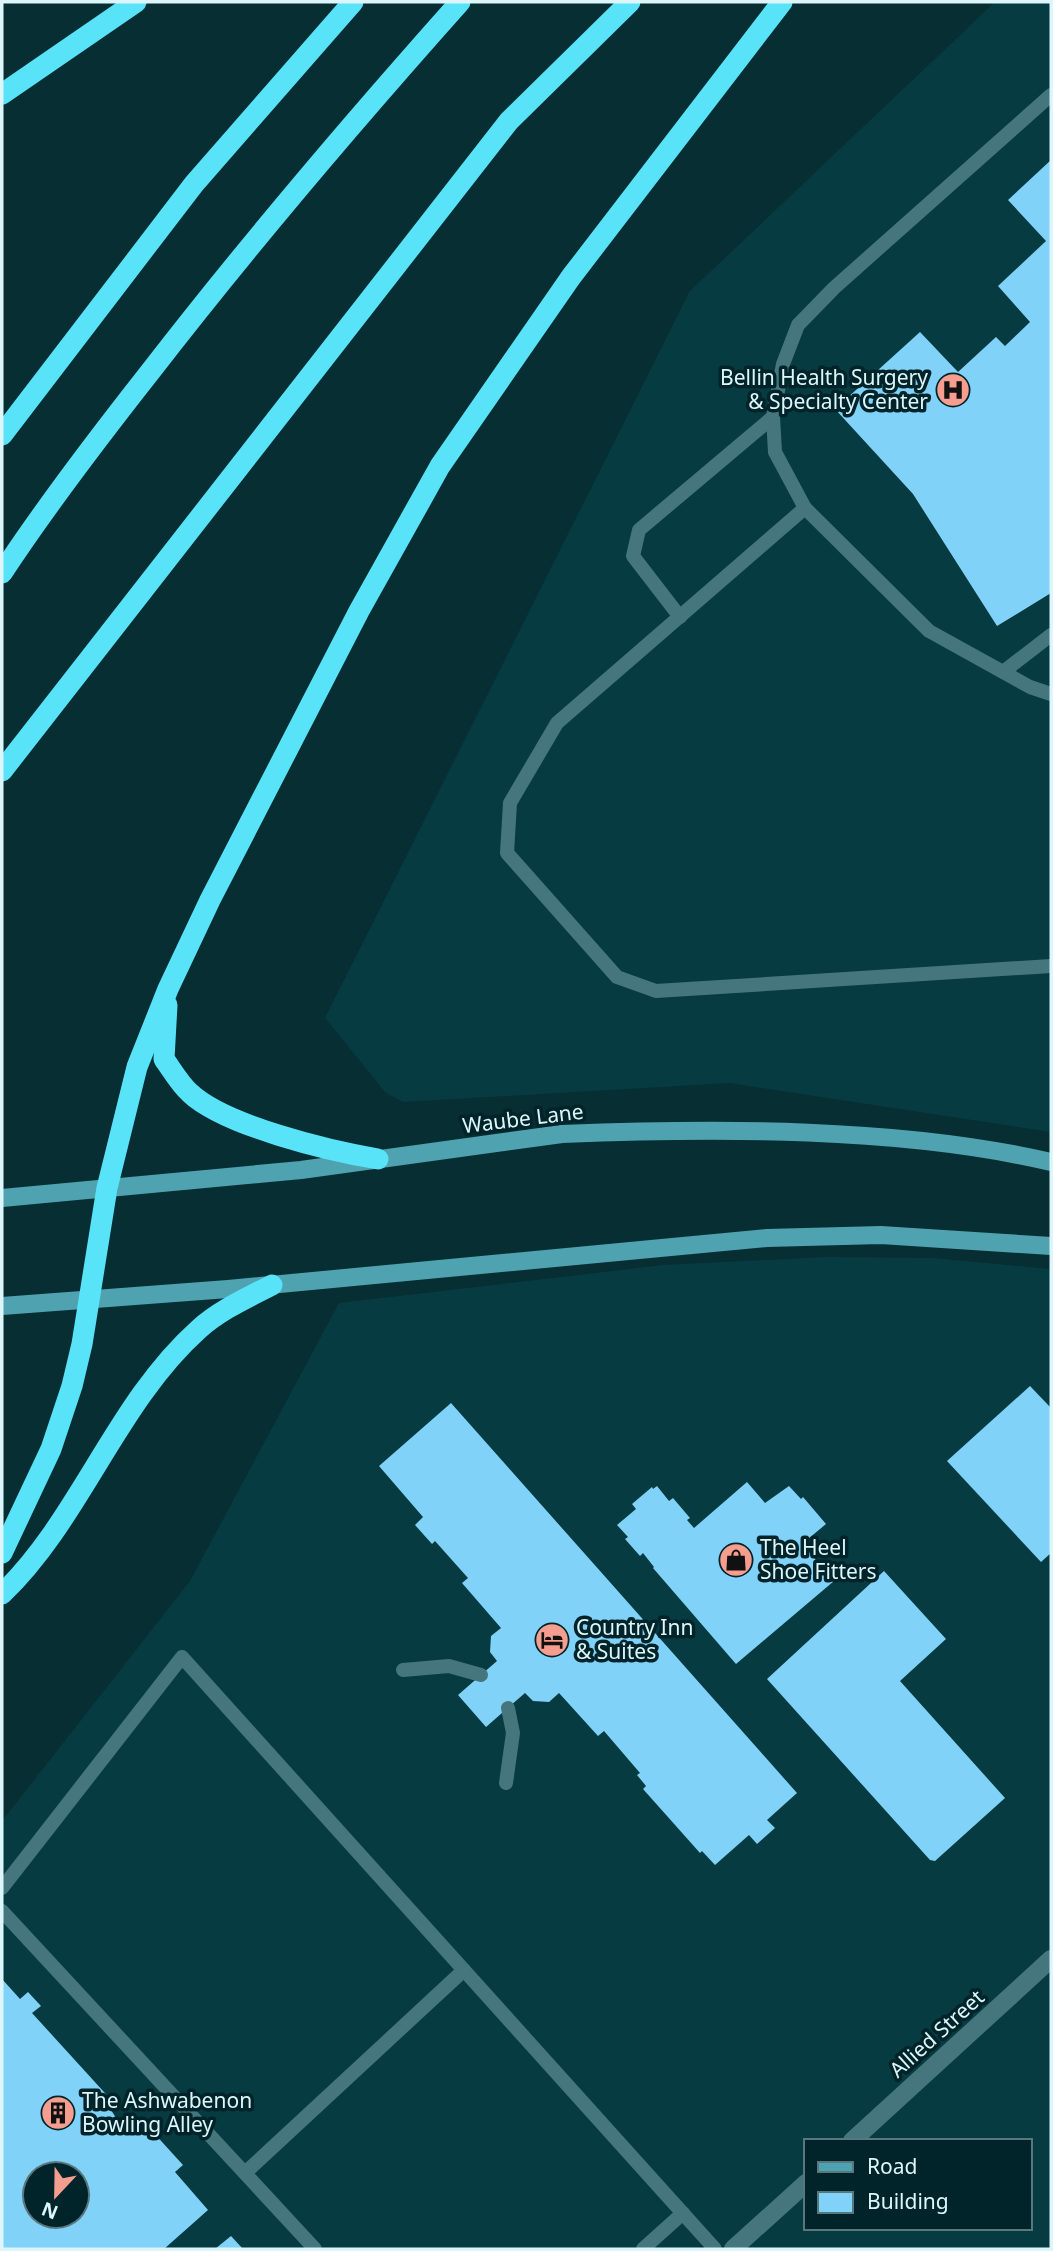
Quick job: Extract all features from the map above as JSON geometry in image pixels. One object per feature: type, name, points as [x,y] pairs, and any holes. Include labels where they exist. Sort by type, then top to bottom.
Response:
[{"type":"highway","points":[[2,94],[136,2]]},
{"type":"highway","points":[[2,435],[194,184],[354,2]]},
{"type":"highway","points":[[2,572],[48,503],[205,300],[360,113],[460,2]]},
{"type":"highway","points":[[2,771],[509,121],[630,2]]},
{"type":"highway","points":[[2,1553],[31,1496],[60,1424],[77,1368],[107,1188],[129,1090],[145,1041],[209,900],[359,611],[440,466],[571,277],[782,2]]},
{"type":"highway","points":[[168,989],[164,1059],[191,1094],[228,1118],[334,1152],[378,1158]]},
{"type":"highway","points":[[2,1594],[33,1560],[167,1363],[217,1315],[272,1285]]},
{"type":"main road","name":"Waube Lane","points":[[2,1198],[301,1170],[378,1158],[447,1152],[562,1134],[652,1131],[802,1135],[921,1142],[1009,1153],[1051,1162]]},
{"type":"main road","points":[[2,1306],[272,1285],[767,1238],[881,1235],[1051,1246]]},
{"type":"street","name":"Allied Street","points":[[854,2139],[1051,1959]]},
{"type":"street","points":[[733,2249],[804,2185]]},
{"type":"lane","points":[[1051,95],[834,288],[799,325],[783,363],[773,417],[775,452],[805,508],[929,631],[1030,687],[1051,694]]},
{"type":"lane","points":[[680,617],[633,556],[639,530],[773,417]]},
{"type":"lane","points":[[805,508],[557,723],[510,803],[507,853],[617,977],[656,991],[1051,966]]},
{"type":"lane","points":[[1003,672],[1051,635]]},
{"type":"lane","points":[[2,1888],[182,1657],[715,2249]]},
{"type":"lane","points":[[403,1670],[449,1666],[481,1675]]},
{"type":"lane","points":[[506,1783],[513,1733],[508,1708]]},
{"type":"lane","points":[[2,1912],[315,2249]]},
{"type":"lane","points":[[244,2173],[464,1970]]},
{"type":"lane","points":[[643,2249],[683,2213]]},
{"type":"shaded area","points":[[995,2],[1051,2],[1051,1132],[729,1083],[403,1102],[386,1093],[325,1018],[690,291]]},
{"type":"shaded area","points":[[827,1257],[932,1258],[1051,1269],[1051,2249],[725,2249],[712,2235],[697,2249],[2,2249],[2,1821],[190,1581],[339,1303],[663,1265]]},
{"type":"building","name":"Bellin Health Surgery & Specialty Center","points":[[1051,160],[1051,593],[997,626],[913,494],[835,409],[920,332],[958,372],[996,337],[1005,346],[1030,322],[998,286],[1046,241],[1008,200]]},
{"type":"building","points":[[1030,1386],[1051,1408],[1051,1553],[1041,1562],[947,1461]]},
{"type":"building","points":[[451,1403],[797,1793],[767,1820],[775,1828],[757,1844],[749,1835],[715,1865],[702,1851],[700,1853],[643,1789],[646,1786],[637,1775],[640,1773],[604,1731],[598,1736],[559,1693],[549,1702],[533,1701],[525,1693],[486,1727],[458,1695],[497,1661],[490,1652],[491,1636],[501,1628],[462,1583],[468,1578],[435,1541],[432,1544],[415,1525],[423,1517],[379,1466]]},
{"type":"building","points":[[747,1482],[765,1503],[789,1486],[801,1499],[803,1497],[826,1524],[802,1544],[834,1581],[736,1664],[643,1553],[640,1556],[625,1539],[628,1537],[617,1525],[636,1509],[632,1504],[652,1487],[653,1489],[657,1486],[669,1501],[673,1498],[690,1518],[687,1520],[694,1528]]},
{"type":"building","points":[[884,1571],[946,1639],[900,1681],[1005,1798],[935,1861],[930,1860],[767,1679]]},
{"type":"building","name":"The Ashwabenon Bowling Alley","points":[[2,1979],[20,1999],[28,1992],[41,2006],[32,2013],[114,2103],[109,2107],[122,2127],[134,2127],[142,2120],[183,2165],[175,2172],[208,2210],[164,2249],[2,2249]]},
{"type":"building","points":[[231,2236],[243,2249],[215,2249]]},
{"type":"place","name":"Bellin Health Surgery & Specialty Center","points":[[953,390]]},
{"type":"place","name":"The Heel Shoe Fitters","points":[[736,1560]]},
{"type":"place","name":"Country Inn & Suites","points":[[552,1640]]},
{"type":"place","name":"The Ashwabenon Bowling Alley","points":[[58,2113]]}]
